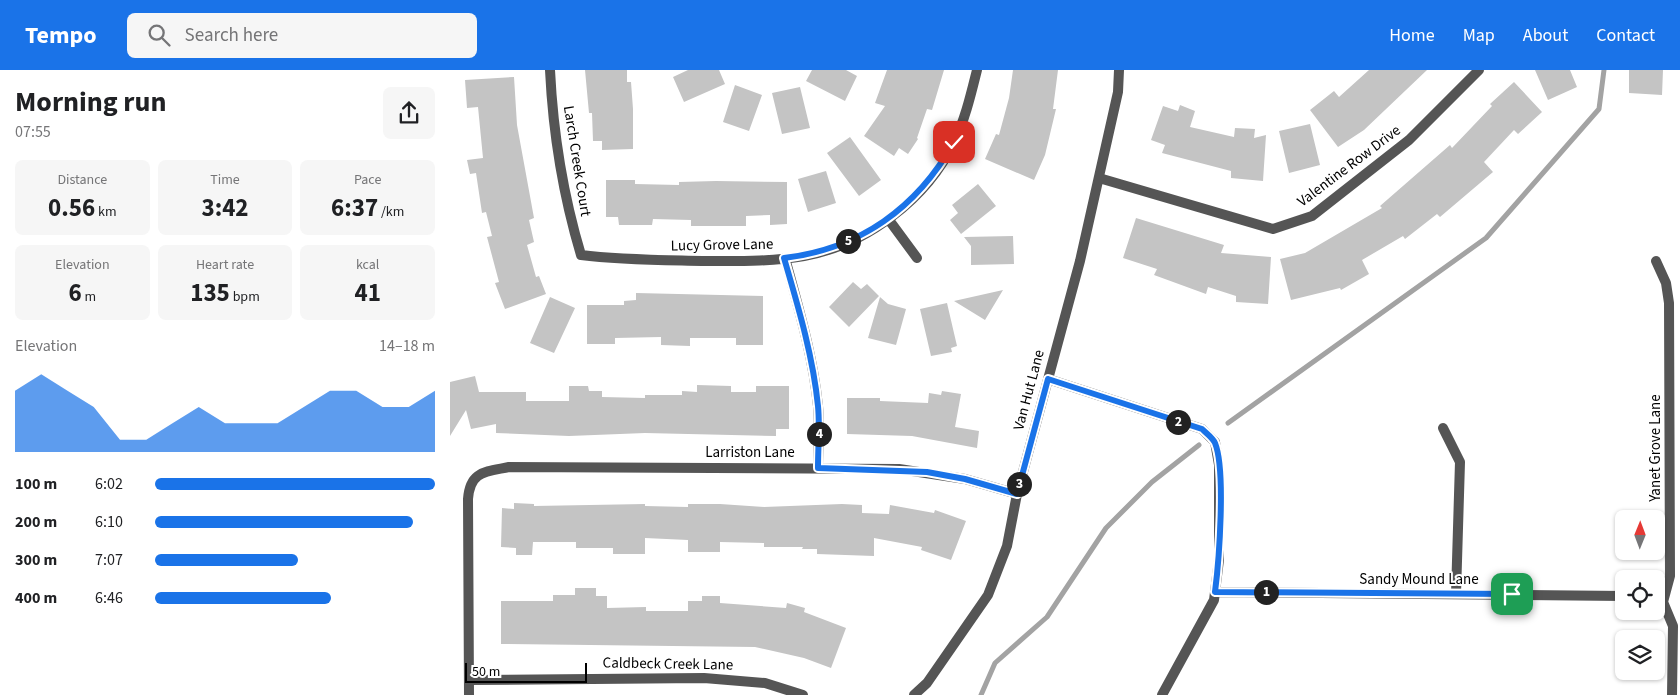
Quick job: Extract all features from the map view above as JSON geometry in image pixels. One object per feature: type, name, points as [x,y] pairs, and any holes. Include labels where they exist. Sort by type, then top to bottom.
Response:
[{"type":"street","name":"Larch Creek Court","points":[[550,70],[556,138],[568,212],[580,255]]},
{"type":"street","name":"Lucy Grove Lane","points":[[580,255],[616,260],[761,261],[806,256],[842,244],[889,220],[940,167],[954,142],[970,101],[977,70]]},
{"type":"street","name":"Van Hut Lane","points":[[914,695],[927,683],[988,595],[1007,546],[1017,494],[1080,261],[1118,92],[1119,70]]},
{"type":"street","name":"Valentine Row Drive","points":[[1099,178],[1273,230],[1312,216],[1409,140],[1479,70]]},
{"type":"street","points":[[889,220],[917,258]]},
{"type":"street","points":[[784,258],[803,326],[815,386],[819,424],[818,468]]},
{"type":"street","name":"Yanet Grove Lane","points":[[1656,261],[1666,283],[1669,303],[1670,576],[1665,587]]},
{"type":"street","points":[[1048,379],[1202,429],[1215,442],[1220,474],[1219,560],[1214,600],[1162,695]]},
{"type":"street","points":[[1443,428],[1460,462],[1456,594]]},
{"type":"street","name":"Larriston Lane","points":[[469,680],[468,500],[469,488],[473,479],[481,474],[509,467],[818,468],[927,472],[965,479],[1017,494]]},
{"type":"street","name":"Sandy Mound Lane","points":[[1215,592],[1615,596]]},
{"type":"street","name":"Yanet Grove Lane","points":[[1665,612],[1673,626],[1672,695]]},
{"type":"street","name":"Caldbeck Creek Lane","points":[[469,680],[704,678],[764,683],[803,695]]},
{"type":"street","points":[[469,680],[469,695]]},
{"type":"building","points":[[585,70],[627,70],[627,82],[631,82],[633,149],[602,150],[602,141],[593,141],[592,113],[589,113]]},
{"type":"building","points":[[688,70],[719,70],[725,84],[684,102],[673,77]]},
{"type":"building","points":[[812,70],[846,70],[857,76],[845,101],[806,81]]},
{"type":"building","points":[[887,70],[944,70],[932,110],[927,109],[918,139],[908,154],[899,148],[894,156],[864,136],[885,106],[875,103]]},
{"type":"building","points":[[1013,70],[1058,70],[1053,109],[1056,109],[1045,155],[1034,180],[985,159],[996,134],[999,135],[1009,98]]},
{"type":"building","points":[[1369,70],[1427,70],[1364,130],[1338,147],[1310,110],[1334,91],[1339,97]]},
{"type":"building","points":[[1535,70],[1570,70],[1577,87],[1548,100]]},
{"type":"building","points":[[1629,70],[1663,70],[1662,95],[1629,93]]},
{"type":"building","points":[[514,77],[517,125],[534,218],[529,220],[534,242],[527,245],[536,277],[539,276],[546,294],[505,309],[495,283],[499,282],[487,237],[492,236],[486,212],[482,213],[476,173],[470,174],[467,160],[483,158],[478,107],[467,108],[465,80]]},
{"type":"building","points":[[1514,82],[1542,112],[1518,134],[1514,130],[1484,162],[1493,172],[1440,217],[1437,214],[1405,239],[1403,236],[1362,260],[1369,274],[1341,290],[1340,288],[1291,300],[1280,259],[1305,253],[1382,208],[1380,206],[1450,145],[1452,148],[1492,106],[1490,104]]},
{"type":"building","points":[[735,85],[762,95],[749,131],[723,122]]},
{"type":"building","points":[[800,87],[810,128],[782,134],[772,93]]},
{"type":"building","points":[[1180,105],[1195,111],[1190,127],[1234,137],[1235,128],[1255,129],[1254,138],[1266,135],[1263,181],[1231,178],[1231,171],[1162,153],[1165,145],[1151,140],[1163,106],[1178,111]]},
{"type":"building","points":[[1310,124],[1320,165],[1289,173],[1279,131]]},
{"type":"building","points":[[850,137],[881,180],[859,196],[827,153]]},
{"type":"building","points":[[826,171],[836,203],[808,212],[798,179]]},
{"type":"building","points":[[606,180],[635,180],[635,184],[679,185],[679,182],[787,182],[787,224],[770,225],[770,215],[746,216],[746,226],[691,226],[691,220],[653,219],[652,225],[619,225],[618,217],[606,217]]},
{"type":"building","points":[[978,184],[996,206],[961,234],[950,220],[958,213],[952,205]]},
{"type":"building","points":[[1136,218],[1224,245],[1221,253],[1271,257],[1268,304],[1236,302],[1236,296],[1208,287],[1206,294],[1154,275],[1157,269],[1123,258]]},
{"type":"building","points":[[1013,236],[1014,264],[971,265],[971,246],[964,237]]},
{"type":"building","points":[[853,282],[861,289],[867,284],[879,296],[849,327],[829,307]]},
{"type":"building","points":[[1003,290],[985,320],[954,301]]},
{"type":"building","points":[[636,293],[763,296],[763,345],[736,345],[736,338],[690,338],[690,346],[661,345],[661,337],[615,338],[615,344],[587,344],[587,305],[624,305],[624,301],[636,300]]},
{"type":"building","points":[[550,297],[575,308],[554,353],[530,343]]},
{"type":"building","points":[[880,297],[888,304],[906,309],[896,345],[868,338]]},
{"type":"building","points":[[947,303],[957,346],[951,348],[952,352],[931,356],[920,309]]},
{"type":"building","points":[[475,376],[479,392],[526,392],[526,401],[569,401],[569,386],[588,386],[589,391],[602,391],[602,397],[645,398],[645,395],[682,395],[682,391],[697,392],[697,385],[731,386],[731,392],[756,392],[756,386],[789,386],[789,429],[776,429],[776,436],[645,433],[569,436],[496,433],[496,424],[471,429],[466,410],[450,436],[450,382]]},
{"type":"building","points":[[942,391],[961,394],[955,427],[979,431],[977,448],[912,436],[847,434],[847,398],[880,398],[880,401],[928,403],[929,393],[941,395]]},
{"type":"building","points":[[514,503],[534,504],[534,506],[645,504],[645,506],[688,507],[688,504],[764,507],[842,504],[862,505],[862,513],[889,514],[890,505],[934,513],[935,510],[966,521],[951,560],[921,550],[922,547],[874,538],[874,556],[817,554],[817,549],[802,549],[803,547],[764,547],[764,543],[720,542],[720,552],[688,552],[688,540],[645,538],[645,554],[613,554],[613,548],[576,548],[576,542],[533,542],[532,555],[516,555],[516,548],[501,547],[502,508],[514,509]]},
{"type":"building","points":[[575,588],[596,588],[596,596],[607,596],[607,608],[646,607],[646,611],[688,611],[688,601],[702,601],[702,596],[720,596],[720,603],[786,608],[787,603],[805,608],[804,612],[846,628],[831,668],[804,658],[755,647],[501,644],[501,601],[553,601],[553,595],[575,595]]},
{"type":"waterway","points":[[1228,423],[1486,238],[1599,109],[1604,70]]},
{"type":"waterway","points":[[981,695],[995,663],[1047,617],[1106,528],[1152,482],[1199,445]]},
{"type":"route","points":[[954,142],[940,167],[922,188],[889,220],[842,244],[806,256],[784,258],[803,326],[815,386],[819,433],[818,468],[899,469],[927,472],[965,479],[1017,494],[1048,379],[1202,429],[1215,442],[1220,465],[1219,560],[1215,592],[1512,594]]}]
